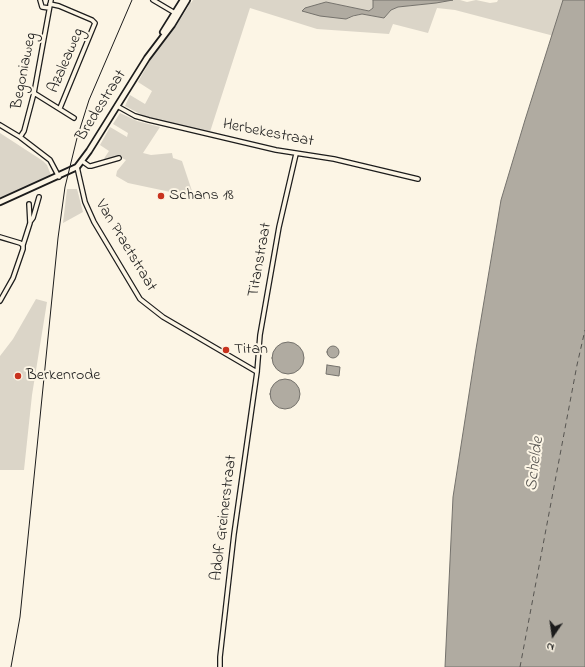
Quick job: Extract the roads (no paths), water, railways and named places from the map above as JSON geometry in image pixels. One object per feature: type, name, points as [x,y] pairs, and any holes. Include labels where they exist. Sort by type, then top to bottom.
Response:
[{"type":"main road","name":"Bredestraat","points":[[77,168],[148,58],[183,0]]},
{"type":"main road","name":"Bredestraat","points":[[148,58],[172,25],[187,0]]},
{"type":"main road","points":[[0,202],[77,168]]},
{"type":"street","points":[[40,0],[42,7],[50,4]]},
{"type":"street","points":[[153,0],[175,13]]},
{"type":"street","name":"Begoniaweg","points":[[20,137],[24,131],[34,93],[50,4]]},
{"type":"street","name":"Azaleaweg","points":[[50,4],[59,6],[92,20],[95,25],[60,108]]},
{"type":"street","name":"Azaleaweg","points":[[34,93],[74,118]]},
{"type":"street","name":"Herbekestraat","points":[[117,106],[141,118],[276,150],[296,154],[334,158],[418,178]]},
{"type":"street","points":[[0,125],[20,137],[50,160],[59,177]]},
{"type":"street","name":"Titanstraat","points":[[257,372],[260,335],[270,276],[279,227],[296,154]]},
{"type":"street","points":[[82,161],[91,166],[119,158]]},
{"type":"street","name":"Van Praetstraat","points":[[77,168],[85,202],[94,222],[140,299],[163,316],[257,372]]},
{"type":"street","points":[[0,301],[14,276],[24,250],[23,245],[33,218],[38,197]]},
{"type":"street","points":[[29,204],[30,223]]},
{"type":"street","points":[[0,237],[23,245]]},
{"type":"street","name":"Adolf Greinerstraat","points":[[220,667],[234,534],[257,372]]},
{"type":"water","points":[[373,0],[453,0],[398,7],[391,10],[384,18],[362,14],[346,19],[320,16],[302,11],[305,8],[326,2],[369,11],[373,8]]},
{"type":"water","name":"Schelde","points":[[563,0],[585,0],[585,667],[445,667],[453,497],[501,200]]},
{"type":"water","points":[[285,342],[291,342],[300,346],[304,358],[300,370],[291,374],[285,374],[276,370],[272,361],[272,355],[276,346]]},
{"type":"water","points":[[333,346],[337,348],[339,352],[337,356],[333,358],[329,356],[327,352],[329,348]]},
{"type":"water","points":[[327,365],[340,367],[339,376],[326,374]]},
{"type":"water","points":[[285,379],[296,383],[300,394],[296,405],[285,409],[274,405],[270,394],[274,383]]},
{"type":"railway","points":[[11,667],[20,617],[58,238],[65,187],[77,138],[89,100],[132,0]]},
{"type":"place","name":"Schans 18","points":[[161,196]]},
{"type":"place","name":"Titan","points":[[226,350]]},
{"type":"place","name":"Berkenrode","points":[[18,376]]}]
